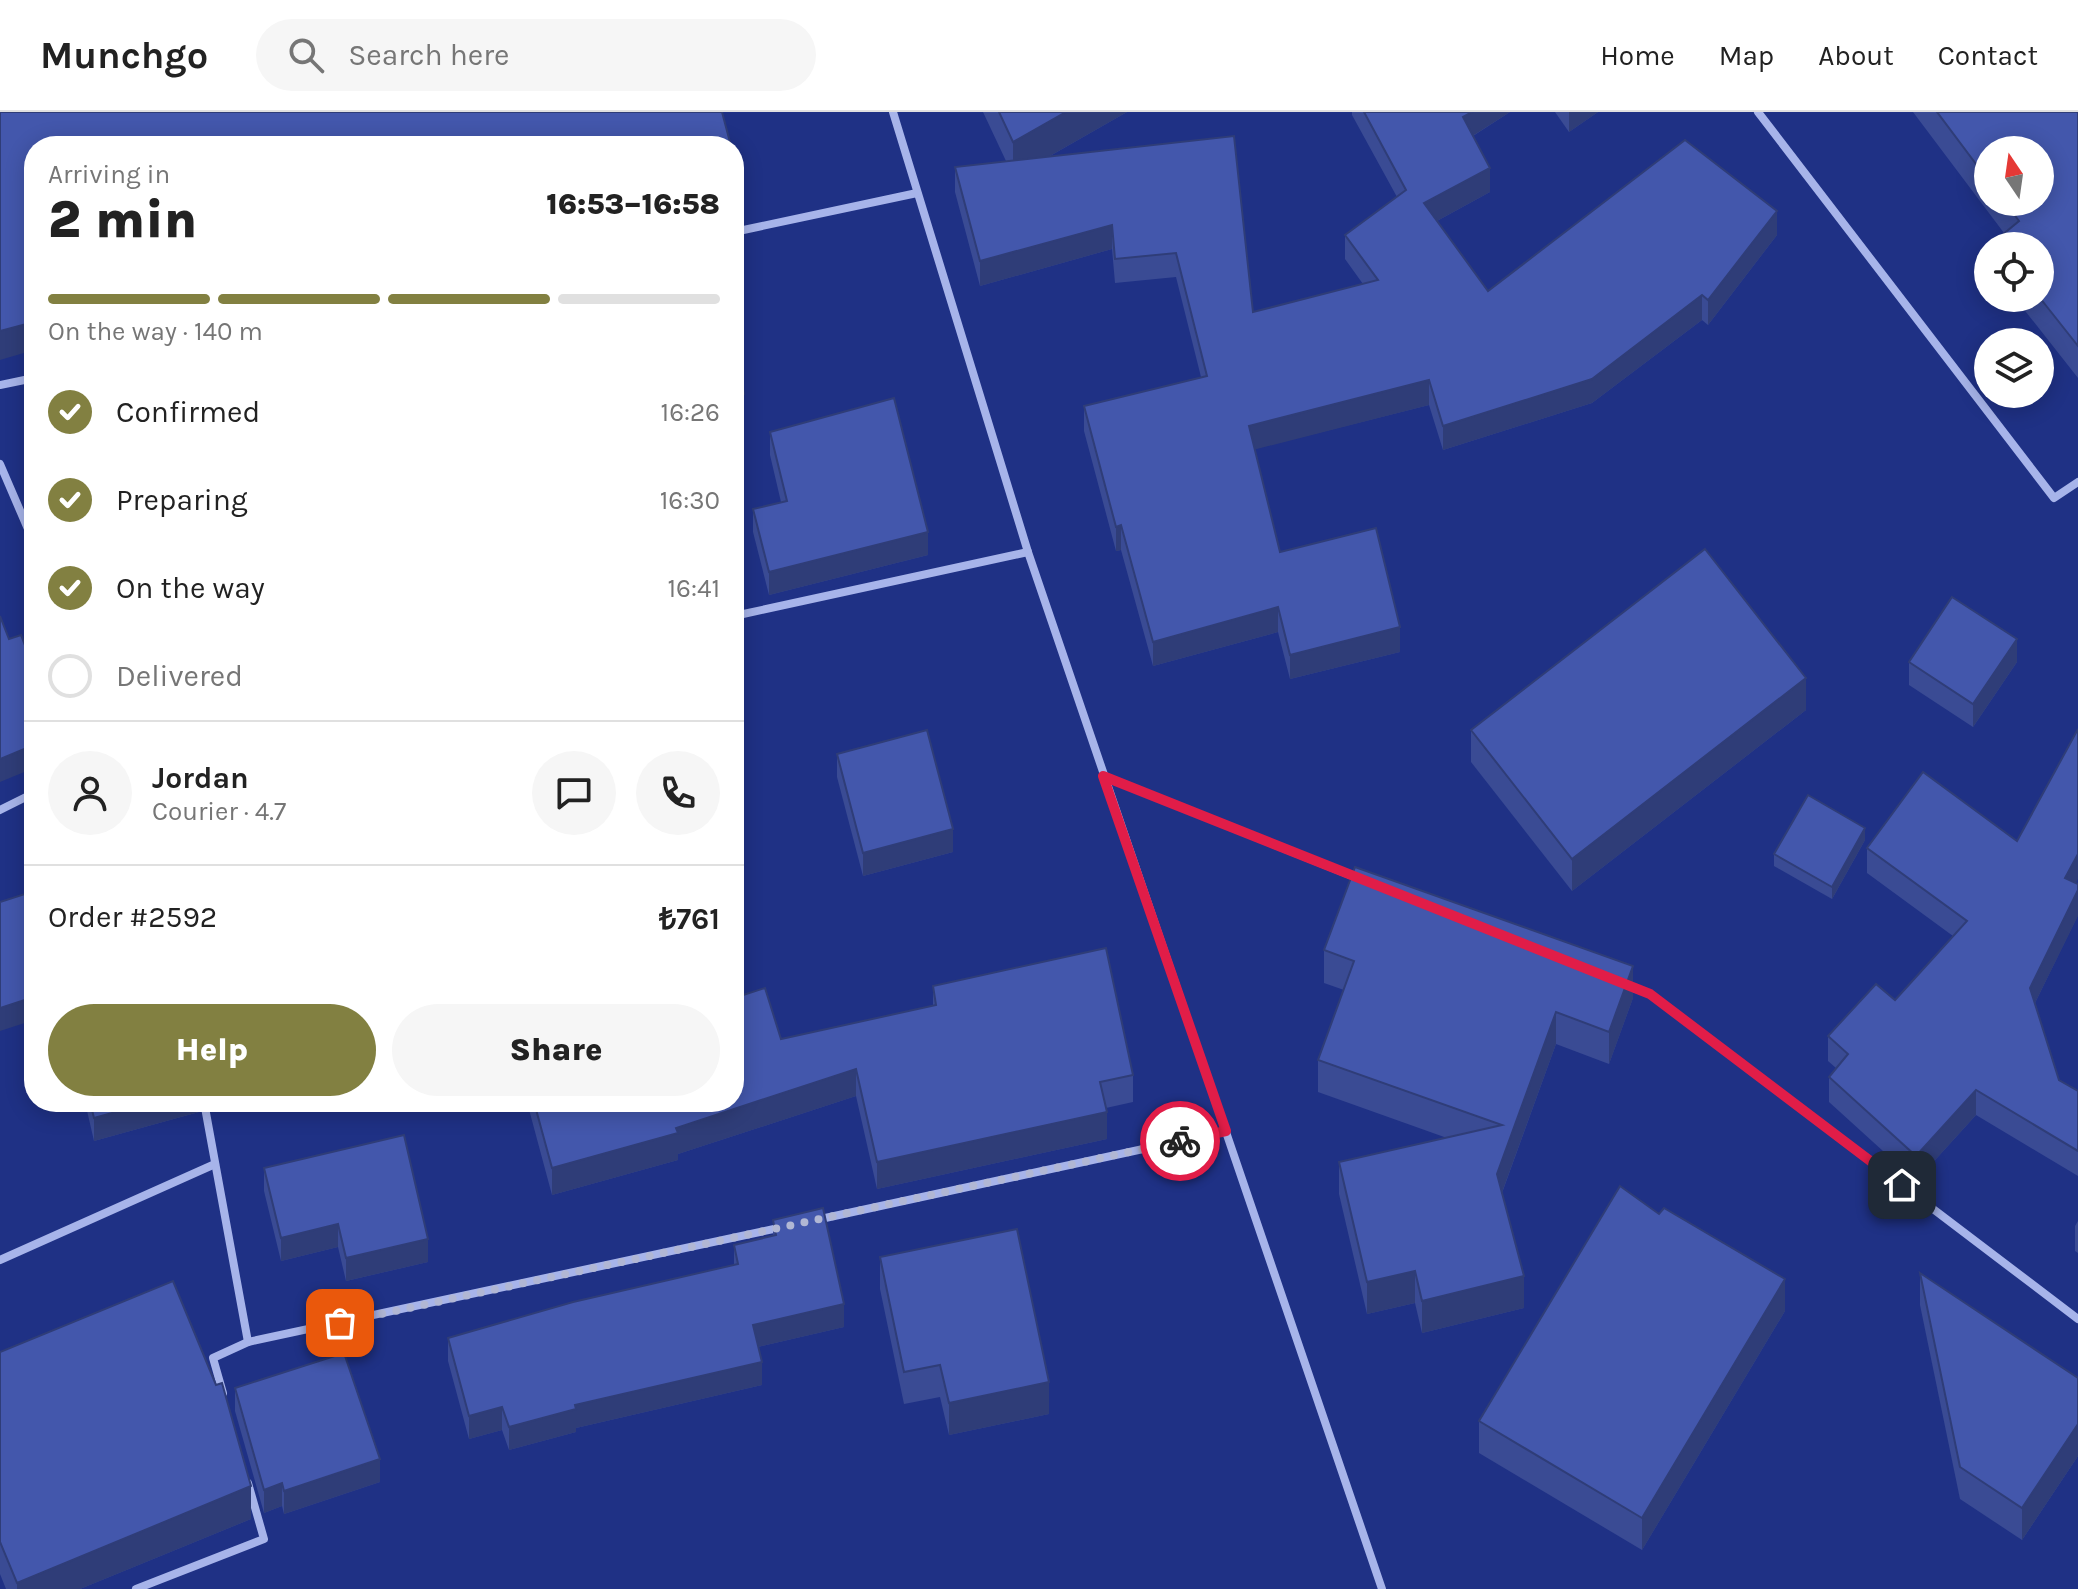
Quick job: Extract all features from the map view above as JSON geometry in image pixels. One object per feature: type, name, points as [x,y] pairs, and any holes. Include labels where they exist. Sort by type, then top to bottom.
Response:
[{"type":"street","points":[[893,112],[1028,552],[1382,1589]]},
{"type":"street","points":[[1758,112],[2054,498],[2078,482]]},
{"type":"street","points":[[744,230],[917,193]]},
{"type":"street","points":[[0,385],[24,380]]},
{"type":"street","points":[[0,464],[24,520]]},
{"type":"street","points":[[744,614],[1028,552]]},
{"type":"street","points":[[1103,776],[1369,882]]},
{"type":"street","points":[[0,810],[24,798]]},
{"type":"street","points":[[1620,983],[1650,994],[2078,1319]]},
{"type":"street","points":[[206,1112],[248,1342]]},
{"type":"street","points":[[807,1222],[1226,1131]]},
{"type":"street","points":[[0,1260],[215,1164]]},
{"type":"street","points":[[226,1404],[213,1358],[248,1342],[791,1225]]},
{"type":"street","points":[[136,1589],[264,1539],[247,1479]]},
{"type":"building","points":[[0,112],[722,112],[728,136],[24,136],[24,325],[0,331]]},
{"type":"building","points":[[999,112],[1066,112],[1013,142]]},
{"type":"building","points":[[1364,112],[1472,112],[1463,117],[1490,168],[1424,203],[1488,291],[1685,140],[1777,211],[1708,300],[1702,295],[1592,379],[1443,426],[1429,380],[1249,426],[1280,552],[1376,528],[1400,627],[1290,655],[1278,607],[1153,642],[1121,525],[1116,527],[1084,406],[1207,376],[1176,253],[1115,259],[1112,225],[980,261],[955,167],[1234,136],[1253,312],[1378,280],[1345,235],[1406,190]]},
{"type":"building","points":[[1937,112],[2078,112],[2078,346],[2051,312],[2054,312],[2054,232],[2006,232],[2019,221],[2015,216],[2054,216],[2054,136],[1974,136],[1974,161]]},
{"type":"building","points":[[894,398],[928,532],[769,572],[753,509],[787,501],[770,432]]},
{"type":"building","points":[[1705,549],[1806,678],[1572,859],[1471,730]]},
{"type":"building","points":[[1952,597],[2017,639],[1973,704],[1909,662]]},
{"type":"building","points":[[0,616],[9,639],[21,635],[24,643],[24,749],[0,759]]},
{"type":"building","points":[[2078,729],[2078,854],[2065,878],[2078,884],[2078,890],[2030,988],[2059,1080],[2078,1091],[2078,1151],[1976,1090],[1916,1156],[1829,1077],[1848,1054],[1828,1036],[1876,984],[1895,1000],[1967,921],[1867,848],[1923,772],[2017,841]]},
{"type":"building","points":[[927,730],[953,829],[863,853],[837,754]]},
{"type":"building","points":[[1808,795],[1865,828],[1832,887],[1774,854]]},
{"type":"building","points":[[1355,867],[1633,966],[1609,1032],[1556,1012],[1497,1174],[1524,1276],[1422,1301],[1415,1271],[1367,1282],[1339,1162],[1502,1125],[1318,1060],[1354,961],[1324,950]]},
{"type":"building","points":[[24,894],[24,1000],[0,1008],[0,902]]},
{"type":"building","points":[[1106,948],[1133,1075],[1100,1082],[1107,1112],[877,1162],[856,1069],[744,1106],[744,995],[765,988],[781,1039],[936,1005],[933,986]]},
{"type":"building","points":[[92,1112],[116,1112],[94,1118]]},
{"type":"building","points":[[537,1112],[725,1112],[676,1128],[678,1133],[552,1168]]},
{"type":"building","points":[[404,1135],[428,1239],[346,1258],[338,1224],[281,1238],[264,1168]]},
{"type":"building","points":[[1620,1186],[1659,1214],[1664,1208],[1785,1279],[1642,1518],[1479,1421]]},
{"type":"building","points":[[823,1208],[844,1304],[753,1325],[762,1362],[575,1405],[576,1409],[509,1427],[502,1407],[469,1416],[448,1338],[573,1302],[738,1264],[734,1245],[776,1235],[773,1220]]},
{"type":"building","points":[[1017,1229],[1049,1382],[949,1403],[940,1365],[904,1372],[880,1257]]},
{"type":"building","points":[[1920,1273],[2078,1378],[2078,1424],[2022,1508],[1960,1467]]},
{"type":"building","points":[[173,1281],[216,1385],[222,1383],[251,1486],[17,1583],[0,1542],[0,1352]]},
{"type":"building","points":[[344,1353],[380,1459],[284,1491],[282,1483],[264,1490],[235,1388]]},
{"type":"way so far","points":[[340,1323],[1180,1141]]},
{"type":"route","points":[[1180,1141],[1226,1131],[1103,776],[1650,994],[1902,1185]]}]
